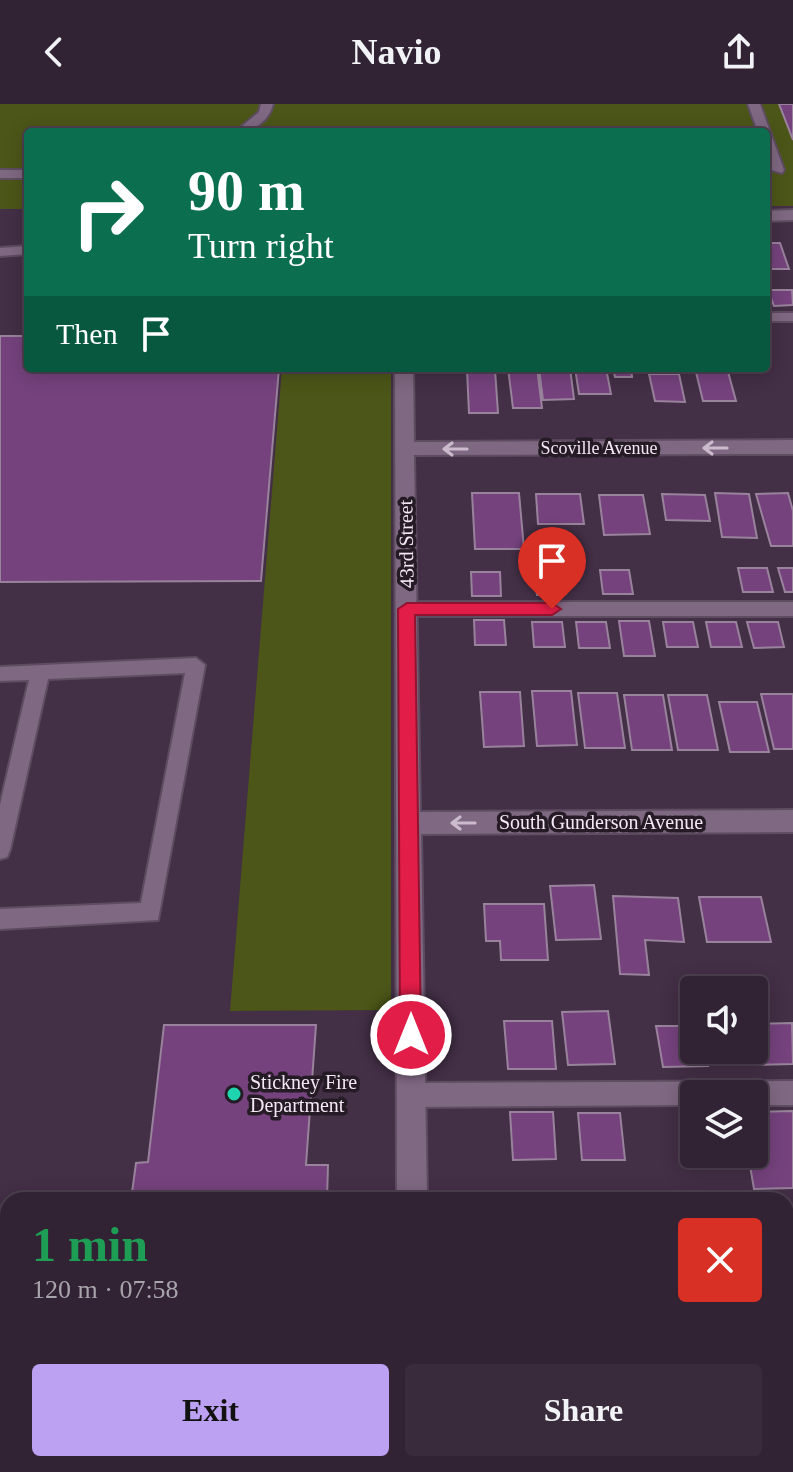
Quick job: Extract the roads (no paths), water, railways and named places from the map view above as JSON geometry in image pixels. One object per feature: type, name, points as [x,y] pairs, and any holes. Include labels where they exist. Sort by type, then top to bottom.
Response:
[{"type":"street","points":[[770,216],[793,215]]},
{"type":"street","name":"43rd Street","points":[[404,372],[412,1192]]},
{"type":"street","name":"Scoville Avenue","points":[[405,449],[793,447]]},
{"type":"street","name":"South Gunderson Avenue","points":[[408,823],[793,821]]},
{"type":"lane","points":[[246,128],[265,113],[267,104]]},
{"type":"lane","points":[[754,104],[763,128]]},
{"type":"lane","points":[[772,170],[793,170]]},
{"type":"lane","points":[[0,174],[24,174]]},
{"type":"lane","points":[[0,252],[24,250]]},
{"type":"lane","points":[[770,317],[793,317]]},
{"type":"lane","points":[[407,609],[793,609]]},
{"type":"lane","points":[[0,674],[196,665],[150,913],[0,919]]},
{"type":"lane","points":[[0,850],[40,673]]},
{"type":"lane","points":[[411,1095],[793,1093]]},
{"type":"place","name":"Stickney Fire Department","points":[[234,1094]]}]
